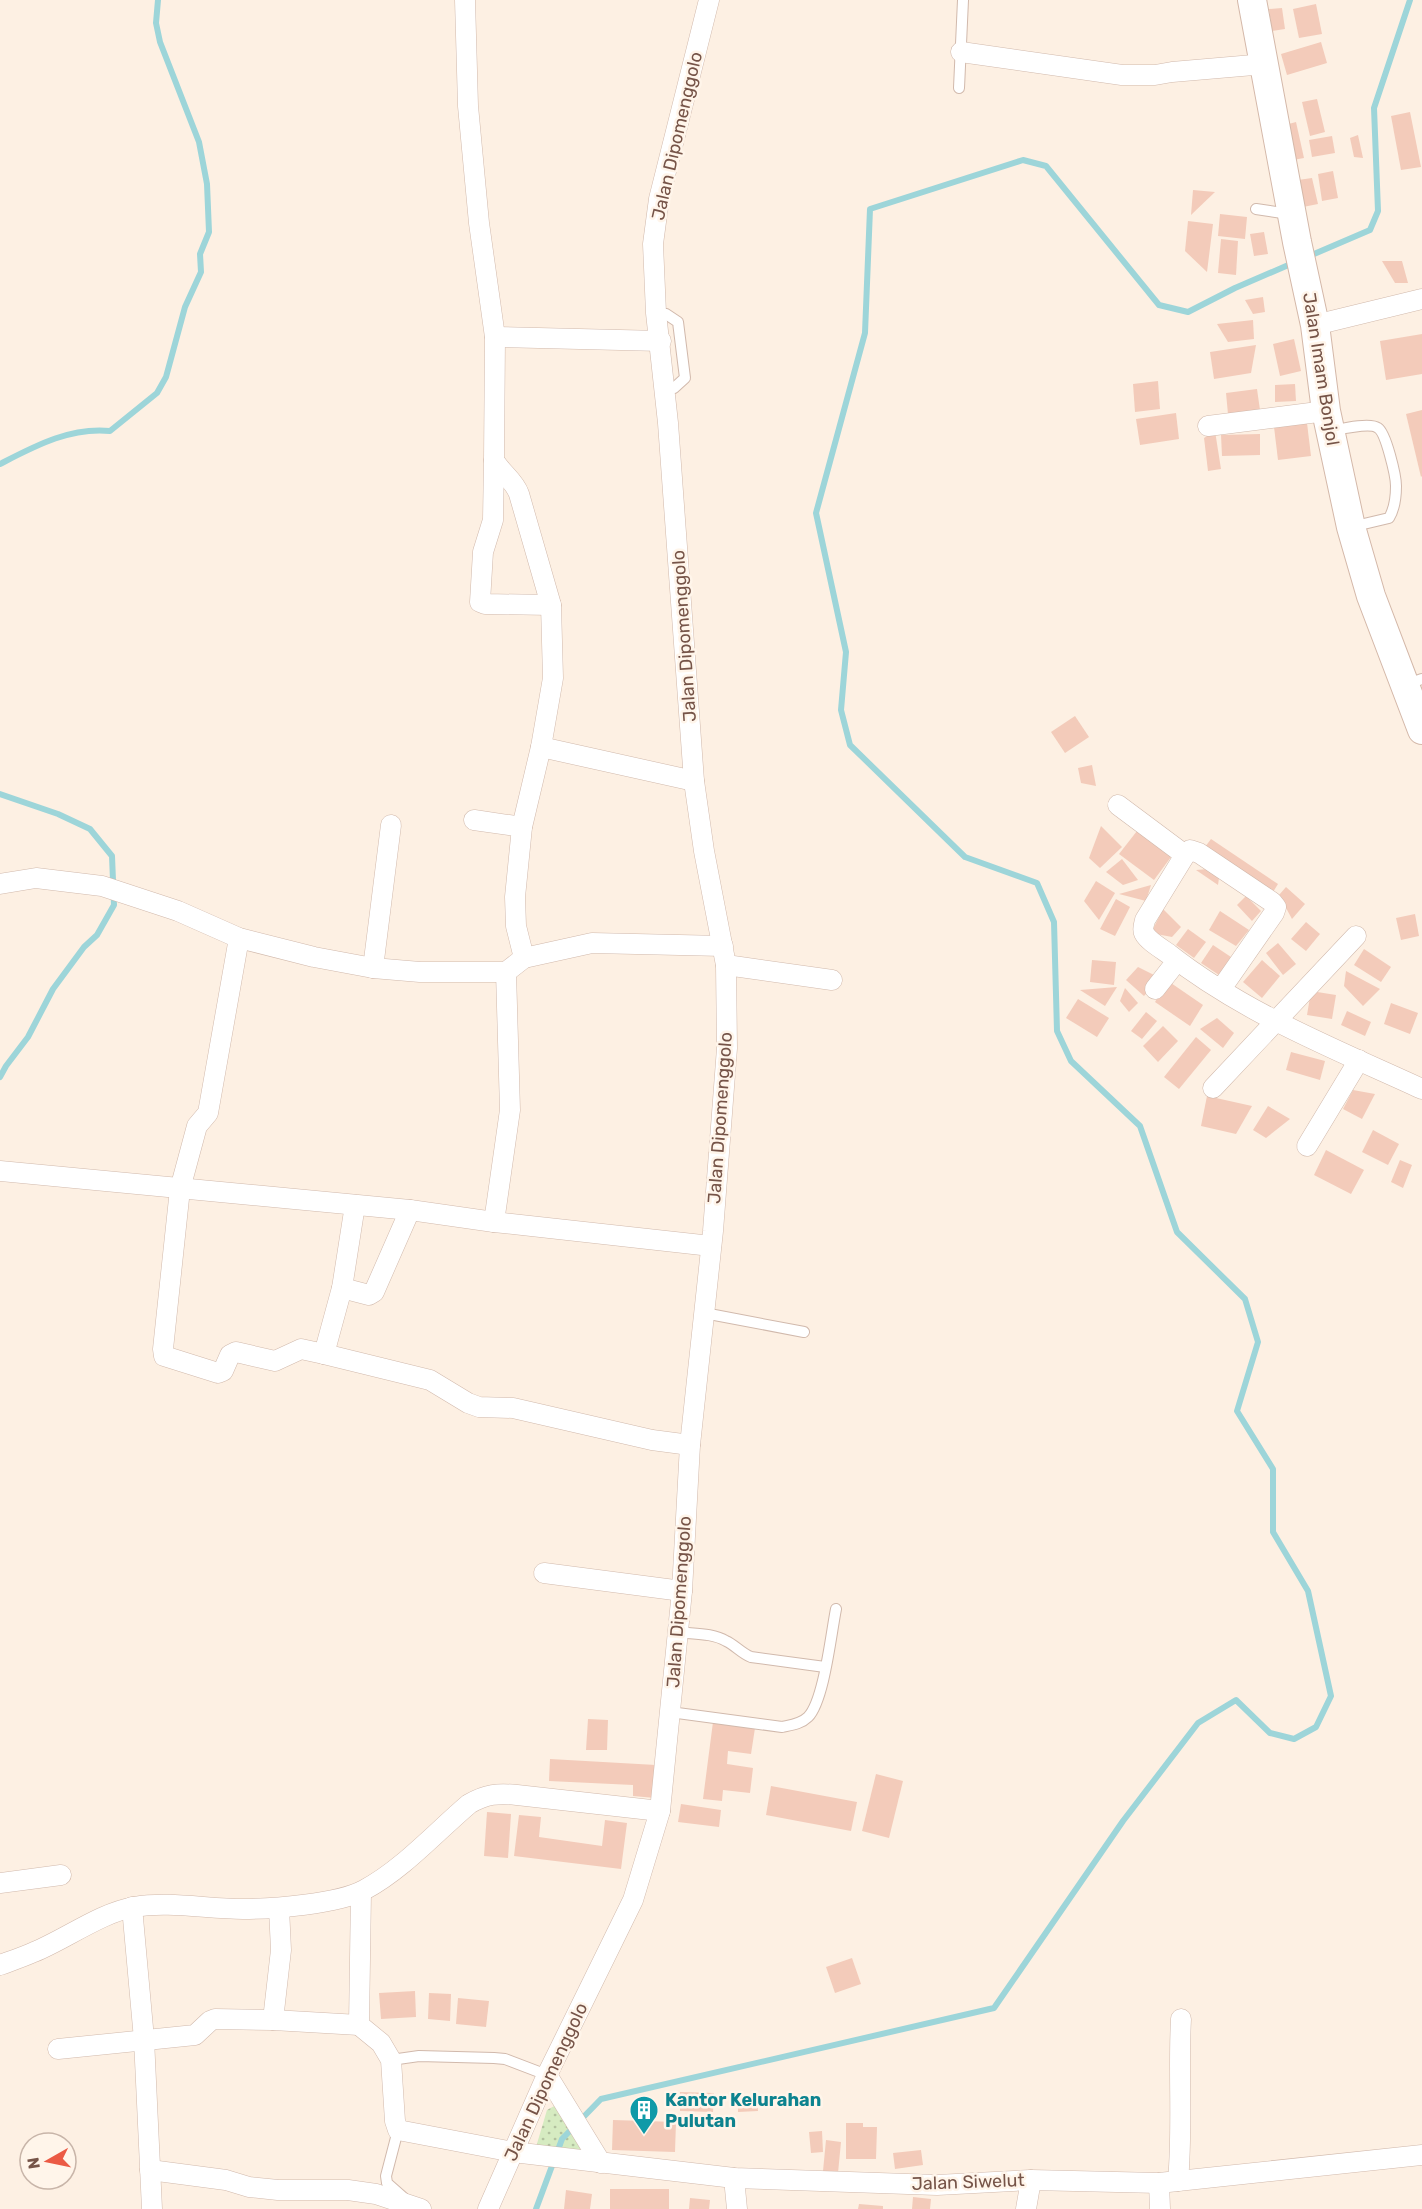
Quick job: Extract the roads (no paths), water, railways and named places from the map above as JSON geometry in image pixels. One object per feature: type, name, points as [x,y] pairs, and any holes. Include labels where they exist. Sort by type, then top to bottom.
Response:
[{"type":"main road","name":"Jalan Imam Bonjol","points":[[1252,0],[1297,242],[1315,325],[1328,421],[1351,527],[1371,596],[1414,682],[1422,730]]},
{"type":"street","points":[[465,0],[469,118],[478,224],[495,336],[493,520],[483,552],[480,602],[551,605]]},
{"type":"street","name":"Jalan Dipomenggolo","points":[[488,2209],[547,2075],[633,1900],[660,1811],[670,1712],[682,1592],[690,1445],[711,1246],[727,1048],[724,956],[704,851],[694,781],[652,244],[659,199],[709,0]]},
{"type":"street","points":[[961,52],[1122,75],[1155,75],[1265,64]]},
{"type":"street","points":[[1315,325],[1422,299]]},
{"type":"street","points":[[495,336],[661,341]]},
{"type":"street","points":[[1208,426],[1328,421]]},
{"type":"street","points":[[494,460],[515,485],[551,605],[553,678],[541,747],[522,826],[515,912],[524,958]]},
{"type":"street","points":[[541,747],[694,781]]},
{"type":"street","points":[[1118,805],[1185,855]]},
{"type":"street","points":[[474,820],[522,826]]},
{"type":"street","points":[[373,968],[392,825]]},
{"type":"street","points":[[1221,989],[1276,907],[1199,853],[1190,850],[1145,920],[1143,928],[1145,936],[1177,961],[1221,989],[1276,1022],[1422,1089]]},
{"type":"street","points":[[0,884],[36,878],[102,886],[178,911],[239,938],[314,957],[373,968],[420,972],[506,972],[524,958],[592,944],[724,956],[832,980]]},
{"type":"street","points":[[1213,1088],[1356,936]]},
{"type":"street","points":[[239,938],[207,1113],[197,1126],[180,1189],[164,1356],[218,1373],[223,1371],[230,1355],[236,1352],[275,1361],[301,1349],[430,1380],[468,1403],[479,1407],[513,1408],[652,1440],[690,1445]]},
{"type":"street","points":[[1155,989],[1177,961]]},
{"type":"street","points":[[494,1222],[510,1110],[506,972]]},
{"type":"street","points":[[1307,1146],[1359,1060]]},
{"type":"street","points":[[0,1171],[410,1210],[494,1222],[711,1246]]},
{"type":"street","points":[[324,1353],[342,1288],[355,1205]]},
{"type":"street","points":[[342,1288],[369,1295],[374,1292],[410,1210]]},
{"type":"street","points":[[544,1573],[682,1592]]},
{"type":"street","points":[[0,1965],[35,1952],[91,1923],[132,1907],[279,1908],[361,1892],[386,1877],[469,1804],[482,1796],[495,1793],[660,1811]]},
{"type":"street","points":[[0,1883],[61,1875]]},
{"type":"street","points":[[359,2025],[361,1892]]},
{"type":"street","points":[[132,1907],[144,2039],[152,2209]]},
{"type":"street","points":[[273,2020],[281,1950],[279,1908]]},
{"type":"street","points":[[58,2049],[195,2035],[215,2019],[359,2025],[381,2043],[391,2060],[394,2121],[398,2130]]},
{"type":"street","points":[[1160,2209],[1182,2140],[1179,2058],[1181,2019]]},
{"type":"street","points":[[547,2075],[601,2163]]},
{"type":"street","name":"Jalan Siwelut","points":[[398,2130],[513,2152],[734,2178],[937,2185],[1030,2180],[1169,2182],[1422,2155]]},
{"type":"street","points":[[150,2170],[226,2180],[249,2187],[278,2190],[348,2190],[376,2194],[414,2206]]},
{"type":"street","points":[[734,2178],[737,2209]]},
{"type":"street","points":[[1026,2209],[1030,2180]]},
{"type":"lane","points":[[959,88],[963,0]]},
{"type":"lane","points":[[1256,209],[1292,214]]},
{"type":"lane","points":[[656,313],[666,314],[678,322],[684,358],[685,378],[674,388],[665,388]]},
{"type":"lane","points":[[1328,421],[1371,425],[1378,428],[1384,435],[1396,482],[1395,502],[1389,518],[1351,527]]},
{"type":"lane","points":[[704,1313],[804,1332]]},
{"type":"lane","points":[[670,1712],[782,1726],[797,1724],[808,1717],[818,1702],[836,1609]]},
{"type":"lane","points":[[678,1632],[716,1637],[727,1641],[743,1654],[751,1657],[825,1667]]},
{"type":"lane","points":[[391,2060],[418,2056],[505,2059],[547,2075]]},
{"type":"lane","points":[[398,2130],[386,2176],[387,2183],[414,2206]]},
{"type":"waterway","points":[[0,464],[53,439],[81,432],[110,431],[157,393],[166,377],[185,307],[201,272],[200,254],[209,232],[207,184],[199,142],[160,42],[156,23],[158,0]]},
{"type":"waterway","points":[[1307,257],[1370,230],[1378,211],[1374,108],[1410,0]]},
{"type":"waterway","points":[[536,2209],[562,2139],[601,2099],[994,2008],[1123,1821],[1198,1723],[1236,1700],[1270,1733],[1294,1739],[1316,1727],[1331,1696],[1308,1591],[1273,1532],[1273,1469],[1237,1411],[1258,1342],[1245,1299],[1177,1232],[1140,1126],[1071,1061],[1057,1031],[1054,922],[1037,883],[965,857],[850,745],[841,710],[846,652],[816,513],[865,333],[870,209],[1023,160],[1046,166],[1159,305],[1188,312],[1235,288],[1293,263]]},
{"type":"waterway","points":[[0,794],[58,814],[90,829],[112,856],[114,905],[97,935],[84,947],[53,989],[28,1037],[0,1077]]},
{"type":"place","name":"Kantor Kelurahan Pulutan","points":[[644,2136]]}]
